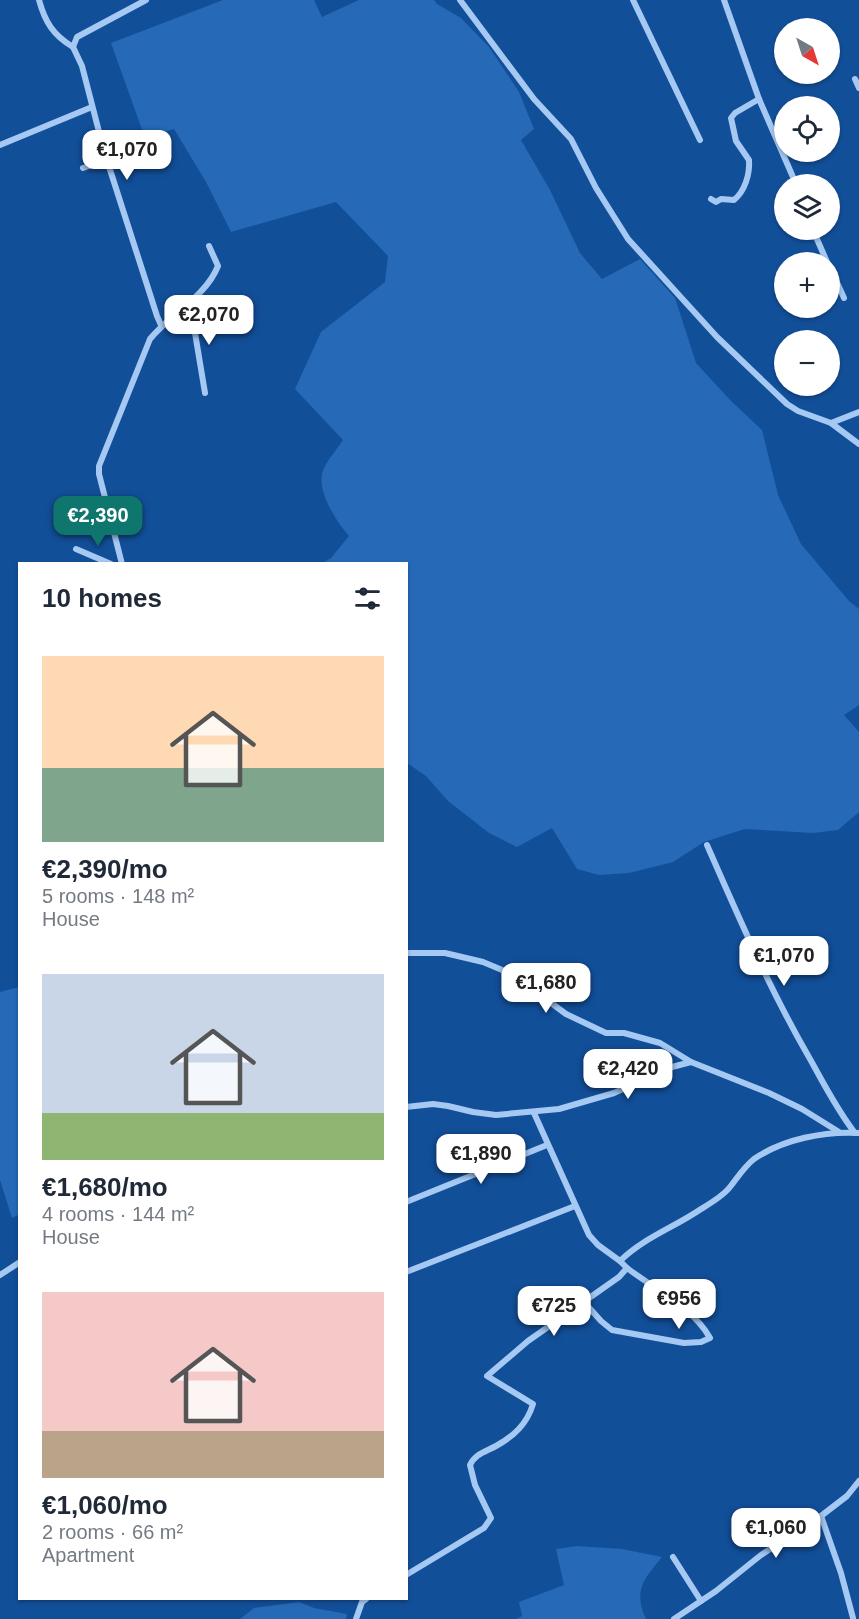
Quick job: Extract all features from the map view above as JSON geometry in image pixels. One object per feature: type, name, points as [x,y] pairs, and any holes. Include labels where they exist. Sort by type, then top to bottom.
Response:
[{"type":"street","points":[[39,0],[48,26],[60,40],[73,47],[82,66],[108,160],[161,325]]},
{"type":"street","points":[[130,0],[134,7]]},
{"type":"street","points":[[73,47],[77,37],[146,0]]},
{"type":"street","points":[[460,0],[534,99],[571,139],[596,188],[628,239],[650,264],[717,337],[787,404],[798,411],[831,423],[859,444]]},
{"type":"street","points":[[633,0],[700,140]]},
{"type":"street","points":[[724,0],[759,99],[791,174]]},
{"type":"street","points":[[855,79],[859,88]]},
{"type":"street","points":[[711,200],[716,202],[734,200],[747,180],[749,160],[736,141],[731,118],[735,113],[759,99]]},
{"type":"street","points":[[0,145],[92,107]]},
{"type":"street","points":[[83,168],[140,148]]},
{"type":"street","points":[[121,562],[99,474],[99,466],[150,339],[161,325],[190,303],[214,275],[218,266],[208,246]]},
{"type":"street","points":[[840,289],[844,298]]},
{"type":"street","points":[[190,303],[205,393]]},
{"type":"street","points":[[831,423],[859,412]]},
{"type":"street","points":[[76,549],[106,562]]},
{"type":"street","points":[[707,845],[757,960],[790,1024],[831,1096],[857,1133]]},
{"type":"street","points":[[408,953],[445,953],[483,962],[512,974],[566,1014],[606,1033],[624,1033],[660,1043],[691,1062],[769,1093],[802,1109],[839,1132]]},
{"type":"street","points":[[408,1107],[434,1104],[496,1115],[559,1110],[614,1093],[663,1071],[691,1062]]},
{"type":"street","points":[[534,1113],[589,1235],[627,1268],[686,1311],[705,1328],[710,1338],[701,1342],[684,1343],[612,1330],[584,1302]]},
{"type":"street","points":[[620,1261],[633,1248],[668,1230],[714,1201],[729,1189],[742,1170],[754,1159],[774,1148],[794,1141],[839,1132],[857,1133]]},
{"type":"street","points":[[408,1201],[547,1145]]},
{"type":"street","points":[[408,1271],[575,1206]]},
{"type":"street","points":[[0,1275],[18,1263]]},
{"type":"street","points":[[408,1574],[484,1528],[491,1518],[475,1485],[470,1465],[474,1457],[512,1436],[526,1420],[533,1404],[487,1376],[528,1341],[619,1277],[627,1268]]},
{"type":"street","points":[[674,1619],[761,1554],[848,1496],[859,1481]]},
{"type":"street","points":[[821,1516],[841,1573],[853,1618]]},
{"type":"street","points":[[673,1557],[701,1601]]},
{"type":"street","points":[[356,1619],[365,1600]]},
{"type":"shaded area","points":[[223,0],[314,0],[322,17],[359,0],[434,0],[461,18],[489,47],[519,92],[534,129],[521,140],[550,190],[580,253],[602,279],[640,259],[675,298],[696,363],[762,430],[778,495],[801,544],[849,601],[859,609],[859,705],[844,715],[859,732],[859,812],[838,830],[813,833],[745,829],[704,842],[673,862],[629,873],[599,875],[577,869],[552,828],[517,847],[489,833],[448,801],[426,776],[408,764],[408,562],[324,562],[331,558],[349,536],[328,504],[322,485],[324,468],[343,440],[295,389],[321,332],[385,282],[388,256],[336,202],[231,232],[206,182],[174,129],[145,138],[111,43]]},
{"type":"shaded area","points":[[18,987],[18,1215],[12,1218],[0,1180],[0,992]]},
{"type":"shaded area","points":[[577,1546],[622,1549],[662,1557],[642,1585],[640,1600],[646,1619],[516,1619],[522,1616],[519,1602],[564,1585],[556,1549]]},
{"type":"shaded area","points":[[299,1602],[314,1608],[347,1614],[346,1619],[240,1619],[254,1608]]}]
